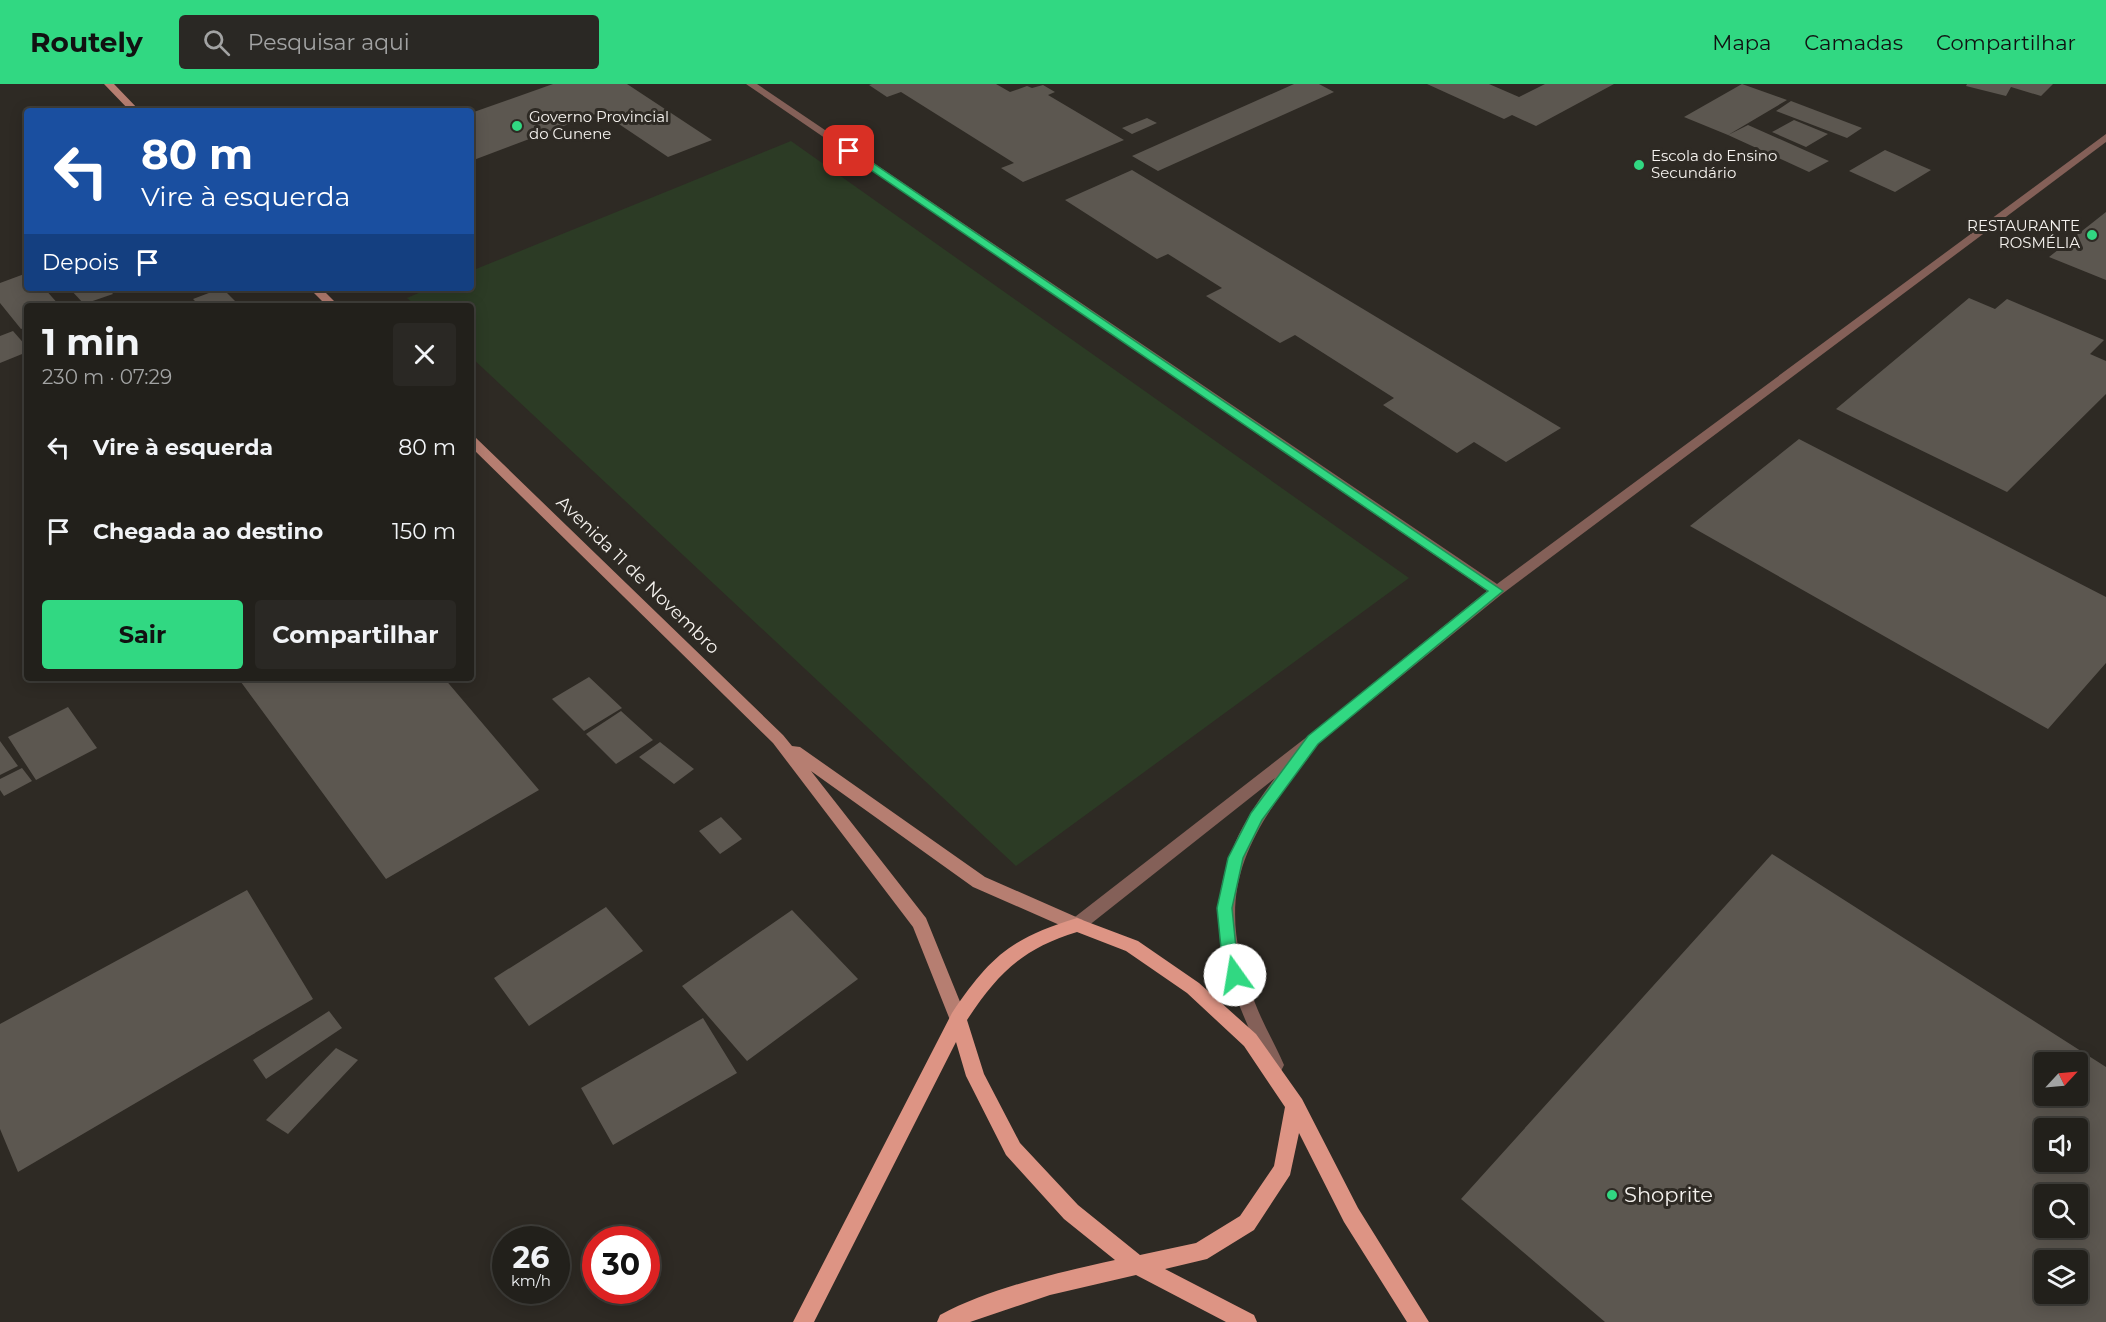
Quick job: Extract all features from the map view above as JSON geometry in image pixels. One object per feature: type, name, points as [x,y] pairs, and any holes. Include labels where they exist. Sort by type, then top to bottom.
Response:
[{"type":"main road","points":[[109,84],[132,108]]},
{"type":"main road","points":[[318,291],[330,303]]},
{"type":"main road","name":"Avenida 11 de Novembro","points":[[474,443],[778,739],[906,833],[979,882],[1077,925]]},
{"type":"main road","name":"Avenida 11 de Novembro","points":[[778,739],[920,923],[958,1019]]},
{"type":"main road","points":[[803,1322],[958,1019],[983,980],[1009,953],[1042,935],[1077,925],[1132,946],[1193,988],[1250,1040],[1295,1105],[1351,1215],[1419,1322]]},
{"type":"main road","points":[[958,1019],[975,1076],[1013,1149],[1071,1212],[1137,1265],[1247,1322]]},
{"type":"main road","points":[[947,1322],[960,1315],[1050,1285],[1200,1251],[1247,1223],[1283,1169],[1295,1105]]},
{"type":"street","points":[[751,84],[1497,591]]},
{"type":"street","points":[[1077,925],[1313,740],[1497,591],[2106,137]]},
{"type":"street","points":[[1295,1105],[1245,1007],[1230,958],[1225,908],[1236,858],[1256,817],[1313,740]]},
{"type":"green space","points":[[791,141],[1409,578],[1016,866],[474,360],[474,303],[413,303],[407,298],[423,291],[474,291],[474,270]]},
{"type":"building","name":"Governo Provincial do Cunene","points":[[553,84],[627,84],[712,140],[668,157],[601,112],[474,160],[474,112]]},
{"type":"building","points":[[996,84],[1010,92],[1027,86],[1032,88],[1043,85],[1055,92],[1048,95],[1124,140],[1023,182],[1001,168],[1014,163],[901,92],[887,97],[869,85]]},
{"type":"building","points":[[1294,84],[1319,84],[1334,92],[1158,171],[1132,156]]},
{"type":"building","points":[[1427,84],[1489,84],[1519,97],[1545,84],[1614,84],[1536,126],[1512,115],[1504,119]]},
{"type":"building","points":[[1742,84],[1787,100],[1728,135],[1684,117]]},
{"type":"building","points":[[1967,84],[2053,84],[2041,96],[2011,87],[2006,96],[1966,86]]},
{"type":"building","points":[[1791,101],[1862,128],[1847,138],[1776,111]]},
{"type":"building","points":[[1147,118],[1157,123],[1132,134],[1122,128]]},
{"type":"building","points":[[1794,120],[1828,134],[1806,147],[1772,132]]},
{"type":"building","points":[[1748,125],[1829,161],[1809,172],[1728,135]]},
{"type":"building","points":[[1885,150],[1931,170],[1895,192],[1849,171]]},
{"type":"building","points":[[1132,170],[1561,428],[1506,462],[1474,442],[1457,453],[1383,405],[1394,398],[1295,335],[1280,343],[1206,296],[1222,288],[1168,254],[1157,259],[1065,200]]},
{"type":"building","name":"RESTAURANTE ROSMÉLIA","points":[[2106,212],[2106,280],[2049,257]]},
{"type":"building","points":[[24,274],[24,291],[47,291],[57,303],[24,303],[24,328],[21,329],[0,303],[0,283]]},
{"type":"building","points":[[72,291],[110,291],[113,294],[87,303],[83,303]]},
{"type":"building","points":[[214,291],[225,291],[237,303],[197,303],[193,299]]},
{"type":"building","points":[[1969,298],[1995,309],[2007,299],[2104,340],[2090,354],[2106,361],[2106,394],[2007,492],[1836,409]]},
{"type":"building","points":[[13,331],[24,344],[24,353],[0,363],[0,336]]},
{"type":"building","points":[[1799,439],[2106,597],[2106,663],[2048,729],[1690,526]]},
{"type":"building","points":[[589,677],[622,708],[584,731],[552,699]]},
{"type":"building","points":[[240,681],[447,681],[539,790],[386,879]]},
{"type":"building","points":[[68,707],[97,748],[36,780],[8,737]]},
{"type":"building","points":[[621,711],[653,740],[616,764],[586,734]]},
{"type":"building","points":[[0,741],[18,766],[0,775]]},
{"type":"building","points":[[660,742],[694,769],[674,784],[639,757]]},
{"type":"building","points":[[22,768],[32,781],[4,796],[0,790],[0,779]]},
{"type":"building","points":[[721,817],[742,839],[720,854],[699,831]]},
{"type":"building","points":[[1772,854],[2082,1052],[2034,1052],[2034,1106],[2088,1106],[2088,1056],[2106,1067],[2106,1322],[1605,1322],[1461,1199]]},
{"type":"building","points":[[247,890],[313,999],[18,1172],[0,1129],[0,1024]]},
{"type":"building","points":[[606,907],[643,951],[529,1026],[494,978]]},
{"type":"building","points":[[792,910],[858,979],[747,1061],[682,986]]},
{"type":"building","points":[[329,1011],[342,1028],[266,1079],[253,1060]]},
{"type":"building","points":[[703,1018],[737,1073],[613,1145],[581,1088]]},
{"type":"building","points":[[336,1048],[358,1060],[288,1134],[266,1120]]},
{"type":"place","name":"Governo Provincial do Cunene","points":[[517,126]]},
{"type":"place","name":"Escola do Ensino Secundário","points":[[1639,165]]},
{"type":"place","name":"RESTAURANTE ROSMÉLIA","points":[[2092,235]]},
{"type":"place","name":"Shoprite","points":[[1612,1195]]},
{"type":"route","points":[[849,151],[1497,591],[1313,740],[1256,817],[1236,858],[1225,908],[1230,958],[1235,975]]}]
